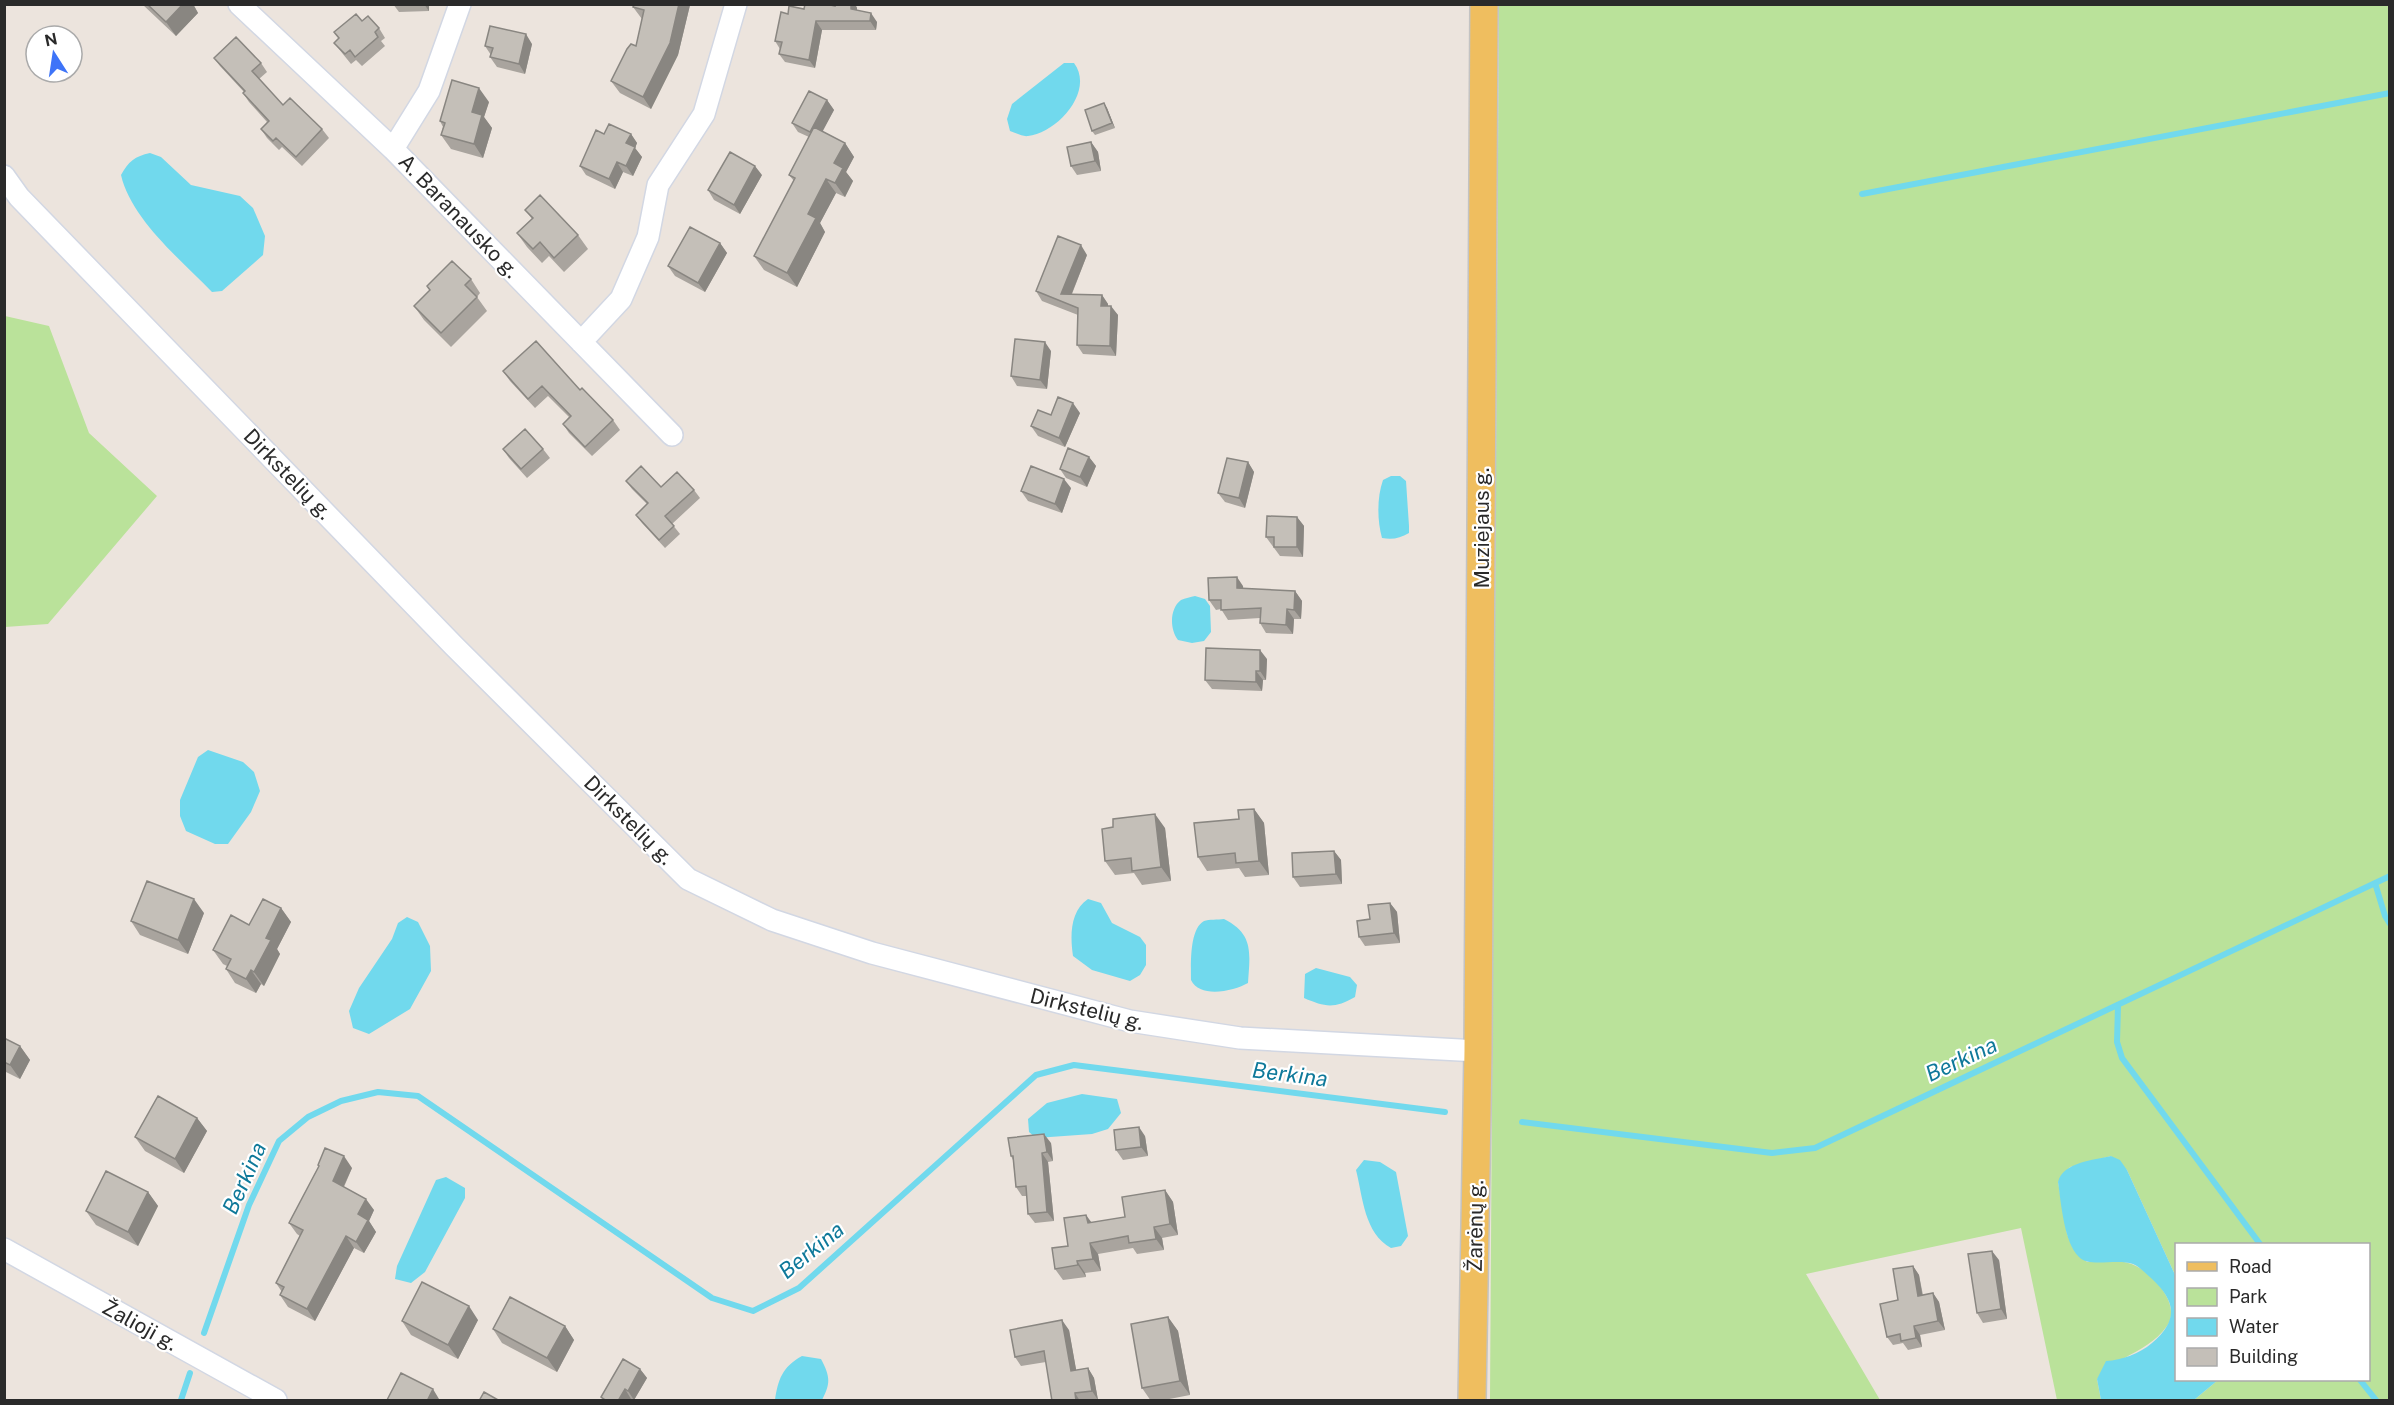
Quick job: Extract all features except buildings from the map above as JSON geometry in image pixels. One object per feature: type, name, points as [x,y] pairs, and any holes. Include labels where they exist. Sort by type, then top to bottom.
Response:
[{"type":"main road","name":"Muziejaus g.","points":[[1478,1051],[1484,4]]},
{"type":"main road","name":"Žarėnų g.","points":[[1472,1401],[1478,1051]]},
{"type":"street","name":"A. Baranausko g.","points":[[239,4],[393,149],[672,435]]},
{"type":"street","points":[[393,149],[429,91],[460,4]]},
{"type":"street","points":[[581,342],[621,299],[648,237],[658,185],[704,114],[736,4]]},
{"type":"street","name":"Dirkstelių g.","points":[[4,176],[19,197],[454,646],[688,879],[771,920],[872,953],[1130,1021],[1240,1038],[1478,1051]]},
{"type":"street","name":"Žalioji g.","points":[[4,1250],[276,1401]]},
{"type":"green space","points":[[1499,5],[2389,5],[2389,1400],[2194,1400],[2217,1381],[2370,1381],[2370,1243],[2175,1243],[2175,1275],[2127,1170],[2111,1156],[2070,1167],[2058,1182],[2067,1234],[2073,1248],[2087,1262],[2123,1262],[2136,1266],[2154,1279],[2167,1298],[2171,1308],[2171,1317],[2163,1332],[2153,1341],[2123,1359],[2097,1379],[2101,1400],[2057,1400],[2021,1228],[1806,1274],[1880,1400],[1490,1400]]},
{"type":"green space","points":[[5,316],[49,326],[89,433],[157,496],[48,624],[5,627]]},
{"type":"water","points":[[1064,63],[1074,63],[1079,74],[1080,86],[1070,109],[1061,119],[1039,133],[1026,136],[1010,131],[1007,119],[1012,104]]},
{"type":"water","points":[[150,153],[161,157],[191,185],[240,196],[253,208],[265,236],[263,255],[222,291],[212,292],[172,253],[135,207],[121,175],[129,163]]},
{"type":"water","points":[[1391,476],[1400,476],[1406,481],[1409,533],[1390,539],[1382,538],[1378,509],[1383,480]]},
{"type":"water","points":[[1195,596],[1205,599],[1210,606],[1211,632],[1204,641],[1192,643],[1178,640],[1172,625],[1174,609],[1181,600]]},
{"type":"water","points":[[208,750],[243,762],[254,772],[260,791],[251,812],[228,844],[215,844],[186,831],[180,816],[180,800],[198,757]]},
{"type":"water","points":[[1088,899],[1101,903],[1112,923],[1140,937],[1146,945],[1146,965],[1140,975],[1130,981],[1092,970],[1073,956],[1073,924],[1078,910]]},
{"type":"water","points":[[407,917],[418,922],[430,946],[431,971],[410,1009],[369,1034],[353,1028],[349,1011],[359,988],[392,939],[398,923]]},
{"type":"water","points":[[1224,919],[1241,931],[1248,945],[1248,983],[1226,991],[1202,990],[1191,980],[1193,939],[1199,925],[1204,921]]},
{"type":"water","points":[[1316,968],[1350,977],[1357,985],[1355,997],[1335,1005],[1304,998],[1305,974]]},
{"type":"water","points":[[1082,1094],[1117,1099],[1121,1113],[1108,1129],[1092,1134],[1036,1138],[1029,1132],[1028,1119],[1047,1103]]},
{"type":"water","points":[[2111,1156],[2120,1160],[2127,1170],[2175,1275],[2175,1381],[2217,1381],[2194,1400],[2101,1400],[2097,1379],[2106,1361],[2130,1356],[2152,1343],[2167,1326],[2171,1310],[2166,1295],[2138,1267],[2126,1262],[2089,1262],[2079,1257],[2074,1251],[2064,1222],[2058,1182],[2066,1170],[2088,1161]]},
{"type":"water","points":[[1364,1160],[1380,1162],[1396,1172],[1408,1236],[1401,1246],[1391,1248],[1375,1233],[1370,1224],[1356,1170]]},
{"type":"water","points":[[446,1177],[465,1188],[465,1198],[425,1272],[411,1283],[395,1279],[397,1266],[436,1180]]},
{"type":"water","points":[[802,1356],[821,1359],[824,1365],[828,1375],[828,1384],[822,1400],[775,1400],[785,1369]]},
{"type":"waterway","points":[[1862,194],[2390,93]]},
{"type":"waterway","name":"Berkina","points":[[1522,1122],[1772,1153],[1815,1148],[2390,876]]},
{"type":"waterway","points":[[2375,883],[2385,916],[2390,924]]},
{"type":"waterway","points":[[2118,1006],[2117,1042],[2122,1058],[2259,1243]]},
{"type":"waterway","name":"Berkina","points":[[204,1333],[249,1205],[279,1141],[308,1117],[341,1101],[378,1092],[418,1096],[712,1298],[753,1311],[799,1288],[1036,1075],[1074,1065],[1445,1112]]},
{"type":"waterway","name":"Berkina","points":[[181,1400],[190,1373]]},
{"type":"waterway","points":[[2361,1381],[2376,1400]]}]
